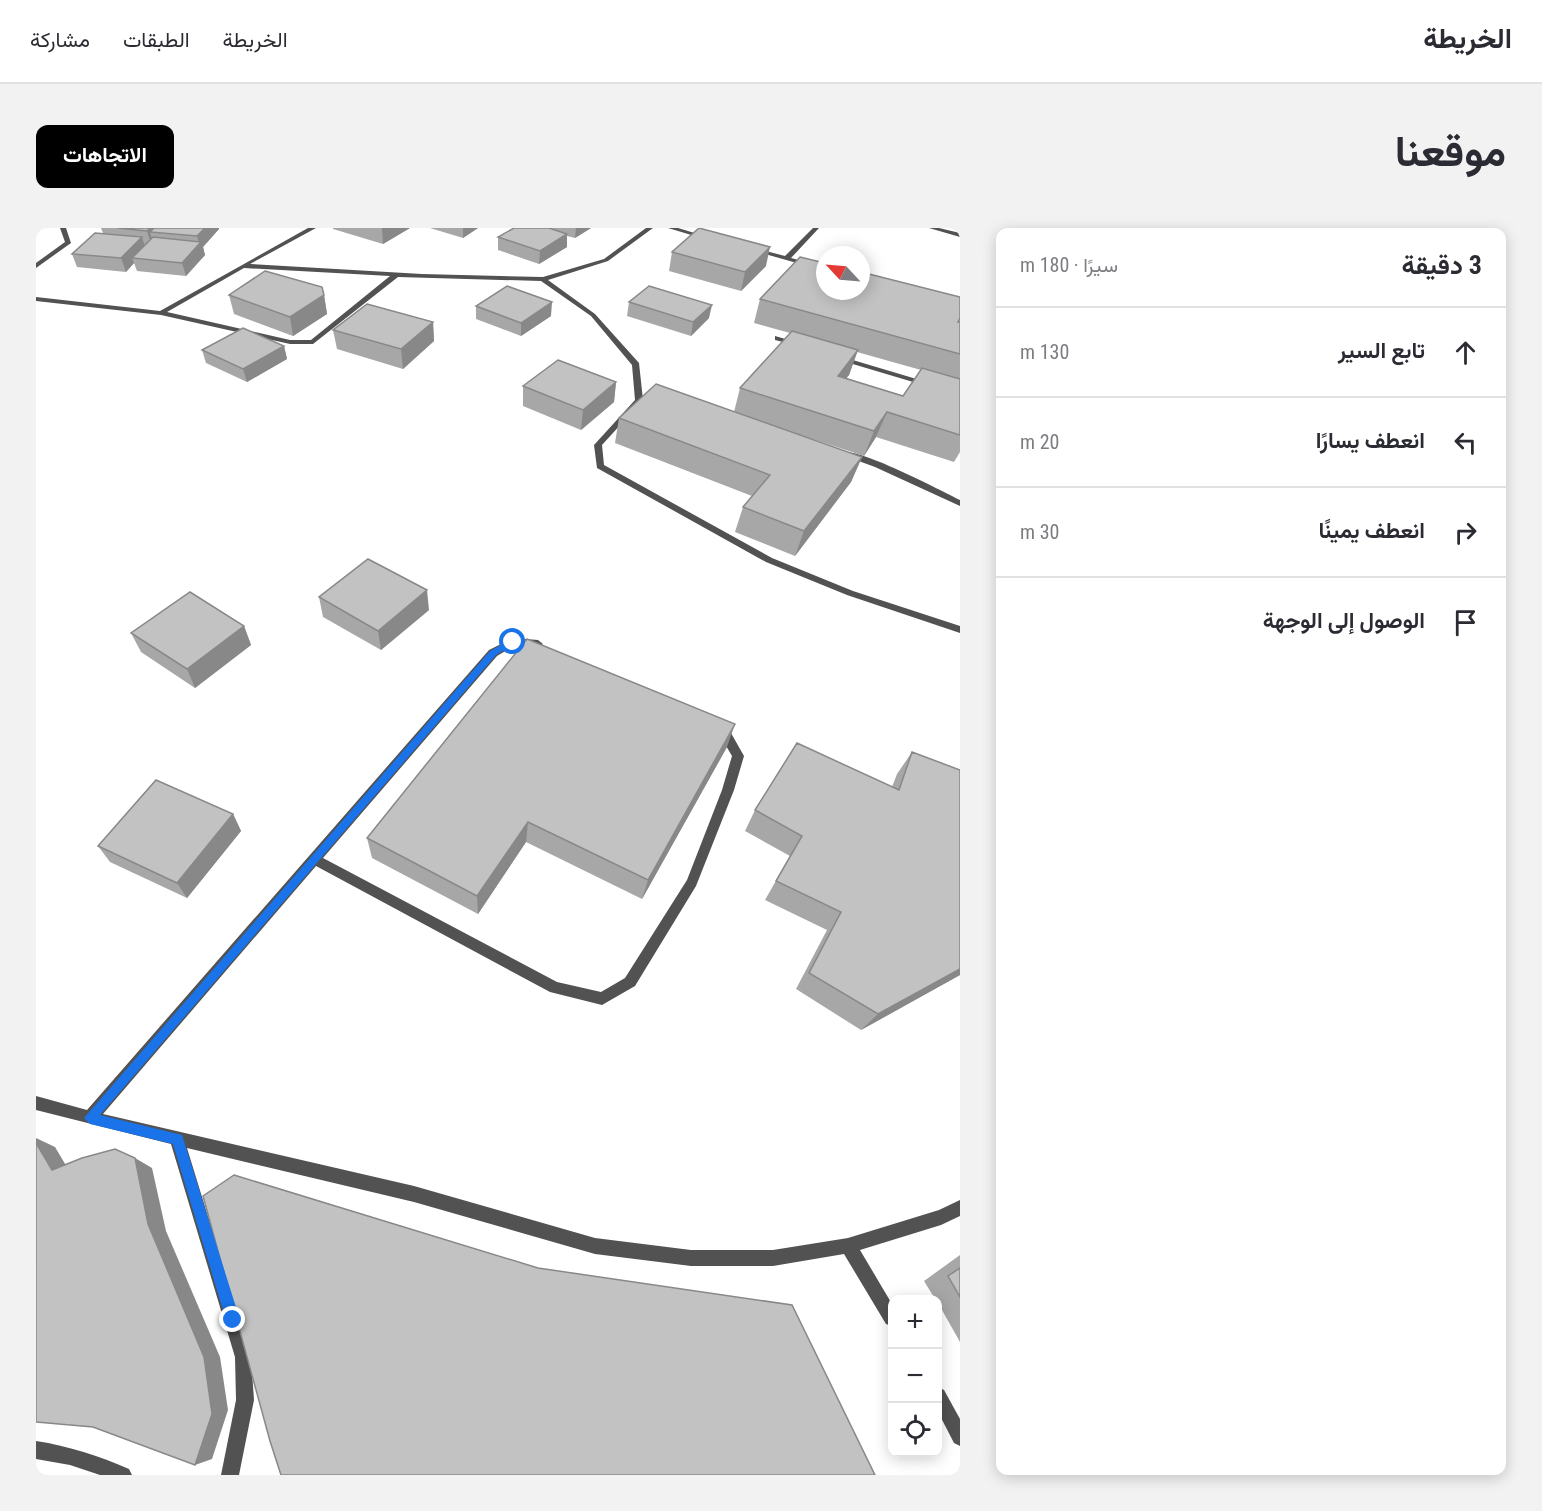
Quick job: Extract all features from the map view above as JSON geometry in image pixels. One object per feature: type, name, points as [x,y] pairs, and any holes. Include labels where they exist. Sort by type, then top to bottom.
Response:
[{"type":"street","points":[[36,266],[68,243],[63,228]]},
{"type":"street","points":[[161,313],[313,228]]},
{"type":"street","points":[[243,266],[543,279],[606,260],[650,228]]},
{"type":"street","points":[[671,228],[713,239]]},
{"type":"street","points":[[692,234],[698,228]]},
{"type":"street","points":[[787,258],[816,228]]},
{"type":"street","points":[[932,228],[960,235]]},
{"type":"street","points":[[745,247],[816,266]]},
{"type":"street","points":[[36,299],[161,313],[290,342],[313,342],[396,274]]},
{"type":"street","points":[[543,279],[593,315],[636,365],[639,400],[598,445],[600,466],[769,560],[850,592],[960,630]]},
{"type":"street","points":[[778,338],[812,348]]},
{"type":"street","points":[[835,355],[960,394]]},
{"type":"street","points":[[834,449],[878,465],[960,503]]},
{"type":"street","points":[[90,1118],[493,653],[513,642],[537,644],[547,648]]},
{"type":"street","points":[[314,859],[555,987],[602,999],[630,982],[692,882],[728,790],[738,756],[723,729],[713,724]]},
{"type":"street","points":[[36,1104],[414,1194],[595,1246],[691,1258],[773,1258],[848,1246],[960,1208]]},
{"type":"street","points":[[177,1139],[243,1357],[245,1400],[230,1475]]},
{"type":"street","points":[[848,1246],[888,1311]]},
{"type":"street","points":[[942,1403],[960,1437]]},
{"type":"street","points":[[36,1450],[92,1461],[123,1475]]},
{"type":"building","points":[[118,228],[150,228],[147,231]]},
{"type":"building","points":[[154,228],[205,228],[197,236],[150,232]]},
{"type":"building","points":[[514,228],[549,228],[567,234],[540,251],[498,237]]},
{"type":"building","points":[[699,228],[770,247],[745,272],[672,252]]},
{"type":"building","points":[[95,233],[142,237],[121,258],[72,254]]},
{"type":"building","points":[[153,237],[201,242],[182,263],[132,258]]},
{"type":"building","points":[[800,257],[816,261],[816,300],[870,300],[870,274],[960,297],[958,322],[960,322],[960,354],[760,299]]},
{"type":"building","points":[[265,271],[322,287],[324,295],[290,317],[229,295]]},
{"type":"building","points":[[507,286],[552,302],[521,323],[476,306]]},
{"type":"building","points":[[649,286],[712,305],[693,322],[629,302]]},
{"type":"building","points":[[367,304],[433,322],[401,349],[333,330]]},
{"type":"building","points":[[243,328],[284,346],[243,369],[202,350]]},
{"type":"building","points":[[792,331],[858,350],[838,376],[903,396],[922,368],[960,379],[960,435],[887,412],[874,431],[740,388]]},
{"type":"building","points":[[558,360],[616,382],[583,410],[523,386]]},
{"type":"building","points":[[656,384],[862,457],[804,531],[743,507],[770,475],[619,418]]},
{"type":"building","points":[[368,559],[427,590],[378,631],[319,597]]},
{"type":"building","points":[[190,592],[244,626],[187,669],[131,633]]},
{"type":"building","points":[[527,639],[735,724],[648,880],[528,822],[477,896],[367,838]]},
{"type":"building","points":[[797,743],[899,790],[912,752],[960,770],[960,969],[878,1014],[809,973],[841,912],[776,881],[802,836],[755,810]]},
{"type":"building","points":[[156,780],[233,814],[177,883],[98,846]]},
{"type":"building","points":[[36,1143],[52,1170],[82,1158],[115,1149],[135,1158],[148,1224],[204,1357],[212,1414],[195,1465],[93,1427],[36,1422]]},
{"type":"building","points":[[234,1175],[538,1268],[792,1305],[875,1475],[281,1475],[203,1196]]},
{"type":"building","points":[[960,1268],[960,1297],[948,1276]]},
{"type":"route","points":[[233,1320],[177,1139],[90,1118],[493,653],[513,642]]}]
